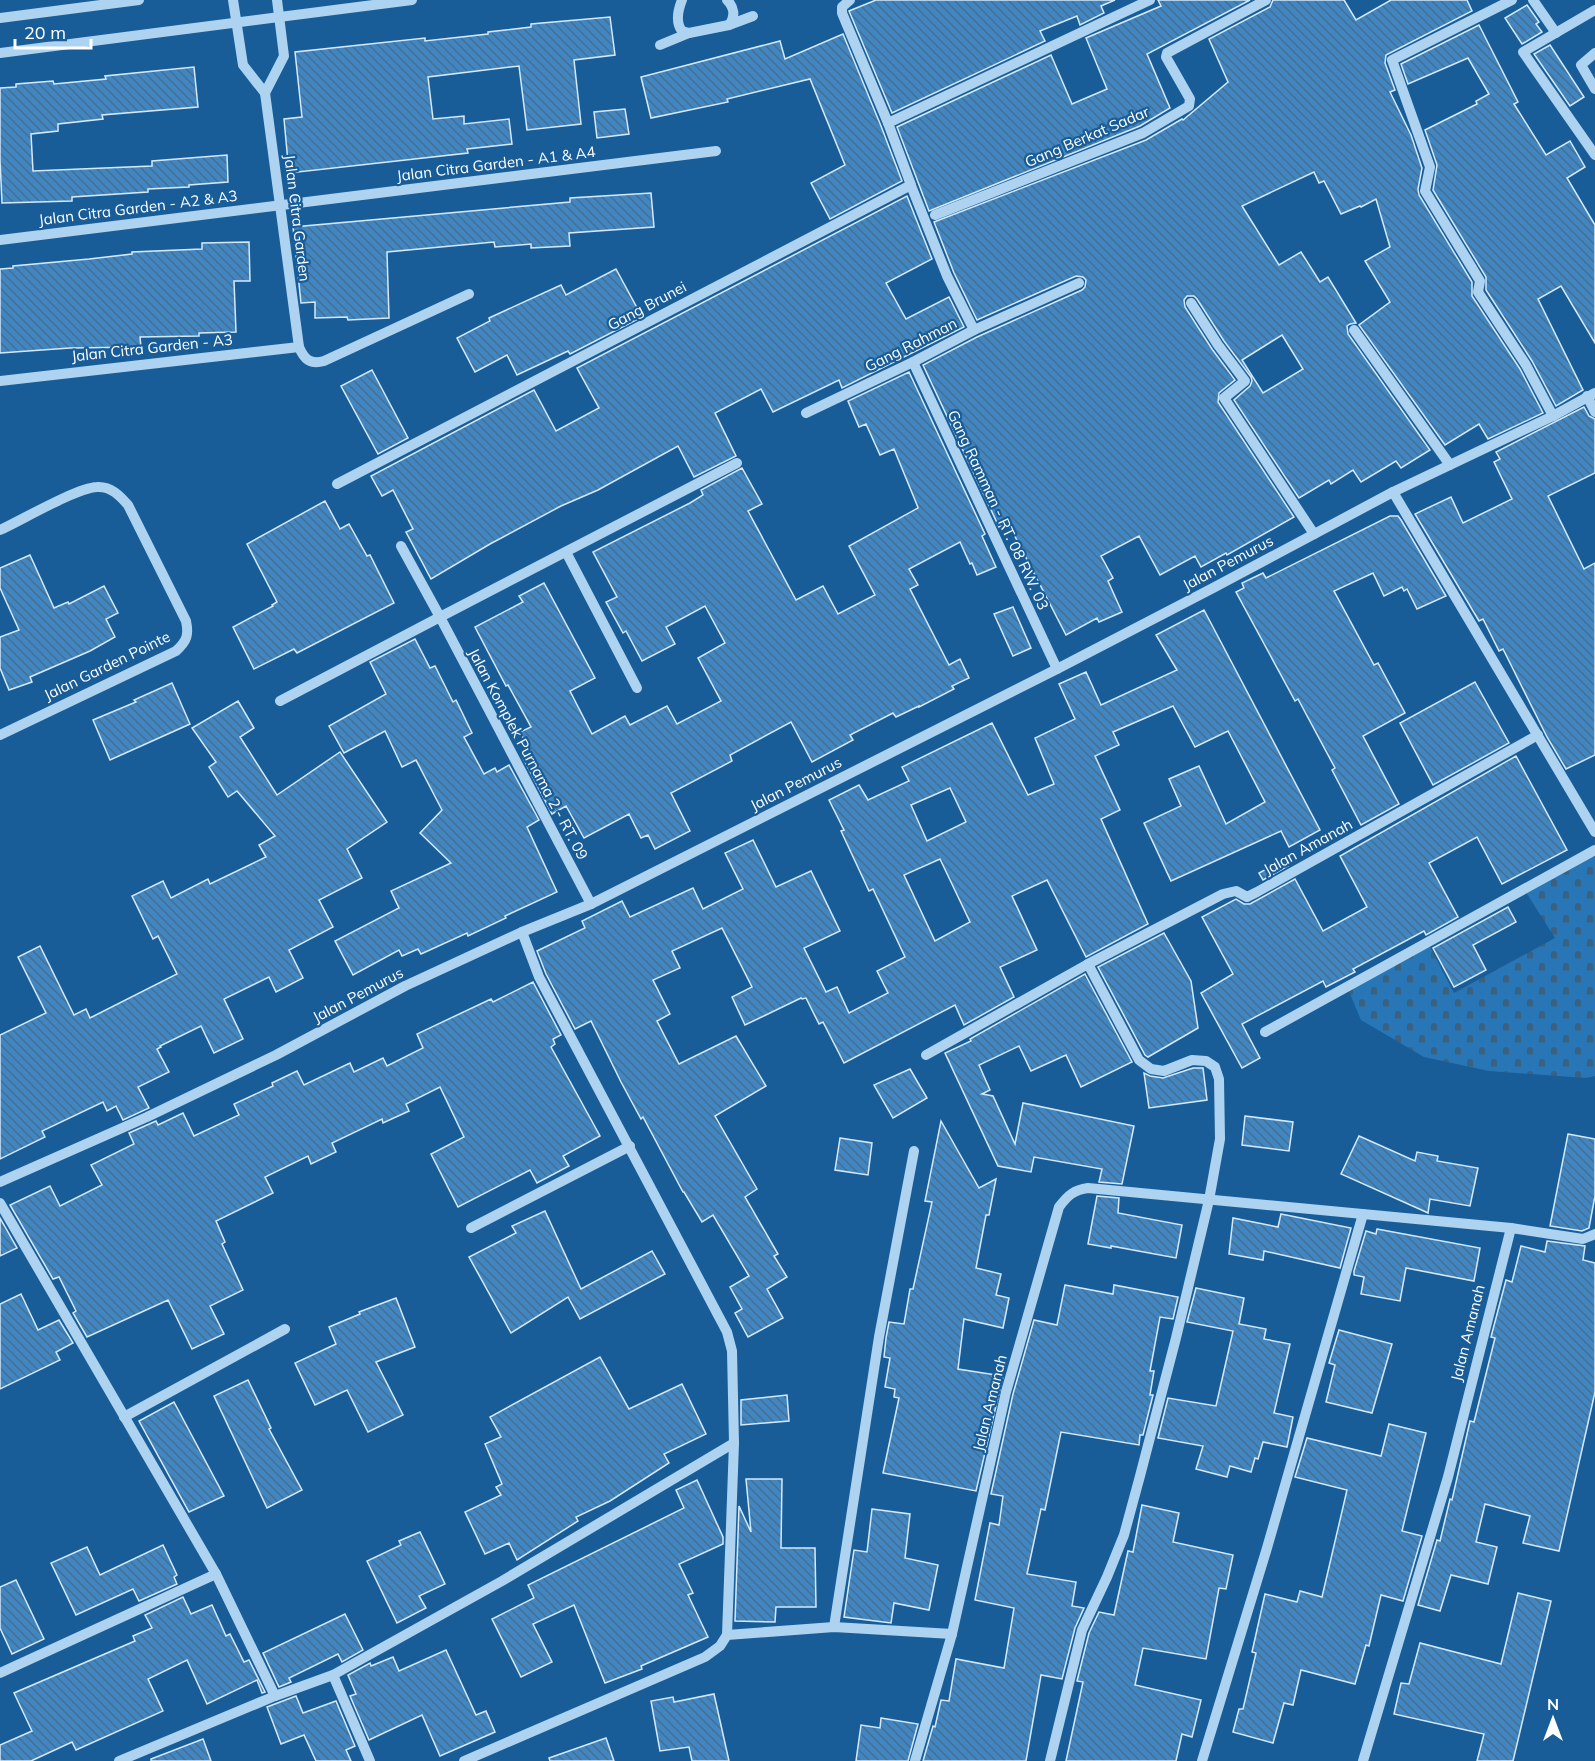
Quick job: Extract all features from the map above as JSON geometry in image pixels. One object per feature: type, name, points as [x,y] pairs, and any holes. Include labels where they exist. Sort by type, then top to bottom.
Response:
[{"type":"street","points":[[0,18],[139,0]]},
{"type":"street","points":[[233,0],[243,65],[266,93],[284,56],[277,0]]},
{"type":"street","points":[[0,52],[412,0]]},
{"type":"street","points":[[682,0],[678,24],[682,31],[689,33]]},
{"type":"street","points":[[727,0],[734,10],[729,25]]},
{"type":"street","points":[[850,0],[842,7],[842,13],[888,123],[910,183]]},
{"type":"street","points":[[888,123],[1150,0]]},
{"type":"street","name":"Gang Berkat Sadar","points":[[935,215],[1143,133],[1189,106],[1190,99],[1166,57],[1167,53],[1266,0]]},
{"type":"street","points":[[1512,0],[1392,60],[1430,167],[1425,191],[1480,281],[1478,292],[1526,365],[1552,416]]},
{"type":"street","points":[[1533,0],[1556,33]]},
{"type":"street","points":[[1595,10],[1523,52],[1595,155]]},
{"type":"street","points":[[660,45],[689,33],[729,25],[753,16]]},
{"type":"street","points":[[1595,52],[1581,65],[1595,89]]},
{"type":"street","name":"Jalan Citra Garden","points":[[266,93],[300,351]]},
{"type":"street","name":"Jalan Citra Garden - A1 & A4","points":[[280,206],[716,152]]},
{"type":"street","name":"Gang Rahman","points":[[806,413],[974,330],[946,276],[910,183]]},
{"type":"street","name":"Gang Brunei","points":[[337,484],[911,185],[910,183]]},
{"type":"street","name":"Jalan Citra Garden - A2 & A3","points":[[0,240],[280,206]]},
{"type":"street","points":[[974,330],[1079,283]]},
{"type":"street","name":"Jalan Citra Garden - A3","points":[[0,381],[300,351],[308,361],[316,363],[469,294]]},
{"type":"street","points":[[1191,303],[1245,381],[1224,398],[1314,534]]},
{"type":"street","points":[[1354,330],[1450,465]]},
{"type":"street","name":"Gang Ramman - RT. 08 RW. 03","points":[[913,362],[1056,669]]},
{"type":"street","points":[[1591,394],[1595,412]]},
{"type":"street","name":"Jalan Pemurus","points":[[0,1182],[168,1107],[276,1055],[405,986],[522,932],[591,904],[1056,669],[1393,492],[1552,416],[1591,394]]},
{"type":"street","points":[[280,701],[737,464]]},
{"type":"street","name":"Jalan Garden Pointe","points":[[0,530],[74,495],[98,487],[114,490],[128,505],[186,621],[188,639],[176,651],[0,735]]},
{"type":"street","points":[[1393,492],[1594,825]]},
{"type":"street","name":"Jalan Komplek Purnama 2 - RT. 09","points":[[401,546],[591,904]]},
{"type":"street","points":[[566,552],[637,688]]},
{"type":"street","name":"Jalan Amanah","points":[[926,1055],[1088,964],[1222,894],[1236,891],[1247,897],[1257,892],[1538,735]]},
{"type":"street","points":[[1265,1032],[1595,850]]},
{"type":"street","points":[[464,1761],[705,1657],[720,1646],[727,1635],[734,1443],[732,1351],[726,1332],[539,977],[522,932]]},
{"type":"street","points":[[1050,1761],[1082,1630],[1107,1577],[1130,1515],[1176,1338],[1209,1200],[1220,1139],[1219,1079],[1215,1067],[1206,1061],[1192,1060],[1164,1071],[1150,1069],[1139,1060],[1088,964]]},
{"type":"street","points":[[471,1228],[630,1146]]},
{"type":"street","points":[[834,1627],[877,1349],[914,1151]]},
{"type":"street","name":"Jalan Amanah","points":[[915,1761],[952,1634],[1006,1392],[1059,1207],[1068,1195],[1076,1190],[1088,1188],[1511,1228],[1448,1477],[1364,1761]]},
{"type":"street","points":[[0,1203],[216,1574],[275,1696]]},
{"type":"street","points":[[1202,1761],[1363,1214]]},
{"type":"street","points":[[1511,1228],[1583,1239],[1595,1234]]},
{"type":"street","points":[[124,1417],[285,1329]]},
{"type":"street","points":[[119,1761],[275,1696],[333,1675],[502,1581],[734,1443]]},
{"type":"street","points":[[0,1673],[216,1574]]},
{"type":"street","points":[[727,1635],[834,1627],[952,1634]]},
{"type":"street","points":[[333,1675],[370,1761]]},
{"type":"green space","points":[[1590,850],[1595,858],[1595,1076],[1586,1078],[1489,1071],[1424,1057],[1361,1020],[1348,989],[1427,941],[1454,993],[1555,938],[1522,886]]},
{"type":"building","points":[[876,0],[1115,0],[1101,6],[1104,13],[1080,25],[1077,16],[1040,31],[1045,41],[892,113],[849,11]]},
{"type":"building","points":[[1158,0],[1250,0],[1147,54],[1170,108],[1140,126],[929,211],[897,127],[1051,55],[1072,104],[1107,89],[1086,38],[1161,6]]},
{"type":"building","points":[[1273,0],[1344,0],[1356,20],[1391,0],[1467,0],[1472,11],[1386,55],[1385,63],[1395,90],[1390,92],[1411,135],[1422,168],[1419,195],[1472,282],[1472,296],[1520,369],[1543,413],[1488,439],[1479,424],[1445,445],[1359,325],[1390,302],[1365,261],[1390,247],[1376,199],[1341,214],[1324,181],[1319,183],[1314,172],[1242,206],[1279,265],[1301,252],[1320,282],[1328,277],[1356,323],[1347,326],[1348,334],[1430,450],[1401,468],[1396,461],[1361,482],[1353,470],[1331,484],[1329,480],[1299,498],[1234,400],[1250,386],[1251,377],[1197,299],[1194,296],[1187,296],[1184,300],[1185,307],[1235,380],[1219,393],[1218,402],[1294,517],[1201,567],[1195,556],[1160,575],[1139,536],[1101,556],[1113,578],[1108,581],[1122,612],[1099,622],[1097,618],[1066,635],[1008,523],[999,527],[923,365],[977,337],[1082,290],[1086,280],[1076,276],[977,320],[954,273],[934,222],[1146,140],[1183,120],[1228,82],[1209,39],[1270,7]],"holes":[[[1282,335],[1303,369],[1263,393],[1242,360]]]},
{"type":"building","points":[[1527,5],[1539,22],[1536,24],[1542,32],[1522,44],[1505,18]]},
{"type":"building","points":[[610,17],[615,55],[574,60],[581,124],[527,130],[519,66],[428,77],[433,119],[464,116],[464,124],[509,119],[512,144],[467,149],[468,153],[289,173],[284,119],[302,117],[295,52],[425,38],[425,41],[488,34],[488,32],[531,27],[531,24]]},
{"type":"building","points":[[1479,25],[1518,102],[1514,104],[1546,155],[1570,141],[1585,167],[1567,178],[1595,225],[1595,343],[1561,286],[1538,299],[1583,390],[1556,406],[1532,361],[1486,290],[1486,277],[1433,190],[1437,165],[1425,130],[1477,104],[1476,101],[1489,94],[1468,58],[1408,84],[1401,64]]},
{"type":"building","points":[[843,34],[902,181],[830,219],[811,183],[845,165],[810,79],[727,99],[728,102],[651,118],[641,77],[780,41],[785,59]]},
{"type":"building","points":[[1550,45],[1584,97],[1570,106],[1534,54]]},
{"type":"building","points":[[194,67],[198,107],[102,115],[103,119],[58,124],[58,131],[31,134],[33,171],[152,166],[152,161],[227,155],[228,182],[148,189],[148,192],[72,197],[72,201],[2,203],[0,88],[16,87],[16,84],[53,81],[54,84],[106,79],[105,76]]},
{"type":"building","points":[[625,109],[629,134],[597,138],[594,112]]},
{"type":"building","points":[[651,193],[654,227],[569,233],[570,246],[531,248],[531,244],[495,247],[494,242],[387,252],[389,318],[348,320],[347,317],[315,318],[315,302],[301,303],[293,227],[570,202],[570,198]]},
{"type":"building","points":[[907,196],[932,259],[886,283],[906,319],[949,297],[964,327],[842,388],[839,380],[773,412],[761,389],[715,413],[736,456],[694,477],[678,446],[598,490],[561,506],[490,544],[431,579],[406,532],[413,529],[393,490],[382,496],[371,476],[534,390],[556,431],[599,408],[577,368]]},
{"type":"building","points":[[249,242],[250,281],[234,281],[236,332],[199,333],[199,336],[140,337],[141,347],[70,348],[0,353],[0,269],[132,254],[132,252],[202,249],[202,243]]},
{"type":"building","points":[[616,269],[642,317],[570,354],[568,351],[517,375],[507,355],[475,372],[457,338],[490,321],[489,318],[561,285],[566,295]]},
{"type":"building","points":[[372,370],[408,438],[378,454],[341,386]]},
{"type":"building","points":[[909,372],[985,534],[982,536],[996,567],[977,575],[960,542],[909,569],[918,585],[910,589],[949,665],[960,659],[969,678],[952,686],[954,689],[919,707],[896,717],[893,713],[850,735],[853,740],[812,762],[791,722],[730,755],[732,761],[671,793],[690,831],[655,849],[648,835],[641,838],[629,814],[584,838],[566,806],[552,814],[523,758],[531,753],[520,732],[531,727],[475,627],[523,602],[519,596],[544,583],[595,678],[570,691],[592,734],[625,716],[630,725],[667,706],[677,724],[721,701],[698,658],[725,643],[705,606],[666,627],[675,644],[642,661],[626,631],[623,633],[606,602],[617,597],[593,552],[690,503],[703,495],[701,490],[742,468],[762,504],[748,511],[796,600],[823,586],[838,614],[875,595],[849,546],[918,508],[894,449],[880,455],[866,424],[859,427],[848,401]]},
{"type":"building","points":[[1584,407],[1589,416],[1595,419],[1595,473],[1548,496],[1584,569],[1595,563],[1595,755],[1566,769],[1547,737],[1503,649],[1499,651],[1483,619],[1479,621],[1415,514],[1451,497],[1463,523],[1512,499],[1494,462],[1500,459],[1496,452]]},
{"type":"building","points":[[325,501],[340,529],[349,524],[367,556],[370,555],[394,603],[297,653],[294,649],[254,669],[233,627],[277,602],[247,544]]},
{"type":"building","points":[[1390,516],[1398,516],[1401,520],[1446,596],[1417,609],[1407,589],[1404,591],[1402,587],[1384,596],[1373,573],[1334,591],[1374,665],[1378,663],[1405,713],[1363,736],[1399,804],[1361,825],[1332,770],[1335,768],[1298,699],[1295,701],[1236,592],[1244,588],[1242,583],[1263,573],[1266,578]]},
{"type":"building","points":[[30,555],[54,608],[68,602],[69,604],[104,586],[118,613],[106,619],[115,637],[90,651],[30,677],[32,682],[9,690],[0,668],[0,637],[19,630],[0,588],[0,568]]},
{"type":"building","points":[[1013,607],[1031,648],[1013,656],[994,614]]},
{"type":"building","points":[[1204,610],[1320,830],[1289,847],[1281,831],[1171,881],[1144,823],[1181,806],[1169,779],[1199,766],[1226,824],[1265,802],[1228,731],[1195,747],[1173,706],[1113,732],[1119,745],[1095,756],[1120,810],[1101,819],[1148,924],[1086,957],[1047,880],[1012,896],[1037,950],[1000,967],[1014,997],[964,1025],[955,1005],[844,1063],[823,1022],[819,1024],[806,998],[801,998],[745,1025],[732,997],[752,987],[722,928],[672,951],[680,968],[653,980],[670,1014],[657,1021],[679,1064],[736,1036],[766,1086],[715,1116],[757,1189],[745,1197],[778,1254],[774,1256],[787,1277],[767,1289],[783,1318],[748,1337],[735,1313],[742,1309],[730,1287],[749,1276],[713,1215],[702,1222],[683,1192],[643,1117],[641,1119],[621,1082],[591,1021],[575,1029],[546,974],[537,951],[585,928],[582,921],[622,901],[630,917],[693,888],[703,909],[743,889],[725,853],[753,840],[776,887],[811,871],[840,931],[804,948],[826,992],[837,987],[849,1013],[888,993],[877,971],[905,957],[873,889],[869,891],[829,800],[859,785],[868,800],[909,781],[902,767],[992,723],[1028,795],[1054,784],[1035,738],[1075,719],[1059,684],[1086,672],[1101,705],[1177,670],[1156,635]],"holes":[[[950,788],[966,822],[927,841],[911,805]],[[940,859],[970,922],[935,941],[904,875]]]},
{"type":"building","points":[[415,639],[430,668],[435,666],[453,702],[456,700],[472,733],[464,737],[484,774],[495,768],[497,772],[509,765],[539,820],[527,827],[557,892],[468,936],[467,933],[421,954],[418,949],[402,956],[399,950],[353,975],[335,941],[399,908],[391,891],[451,863],[420,833],[442,810],[416,760],[402,767],[385,731],[344,753],[329,726],[386,694],[370,662]]},
{"type":"building","points":[[1475,682],[1509,743],[1433,785],[1400,723]]},
{"type":"building","points":[[172,683],[190,724],[110,760],[93,720],[136,702],[134,700]]},
{"type":"building","points":[[238,701],[254,728],[240,737],[277,795],[340,752],[387,822],[347,849],[362,878],[319,900],[333,927],[289,950],[303,978],[276,992],[269,977],[224,999],[243,1039],[214,1053],[201,1026],[160,1046],[157,1049],[169,1072],[138,1087],[149,1108],[123,1120],[116,1106],[107,1111],[103,1102],[42,1131],[45,1137],[0,1159],[0,1035],[46,1013],[18,957],[40,946],[74,1015],[86,1009],[90,1018],[177,974],[158,936],[153,939],[132,896],[163,881],[171,898],[208,879],[210,884],[266,857],[259,845],[275,836],[237,791],[228,797],[209,767],[216,762],[192,728]]},
{"type":"building","points":[[1516,756],[1567,850],[1502,884],[1477,837],[1429,863],[1458,917],[1426,935],[1424,931],[1353,969],[1355,972],[1326,987],[1323,981],[1242,1024],[1260,1058],[1242,1068],[1201,993],[1233,974],[1202,917],[1236,899],[1244,904],[1250,904],[1295,879],[1323,931],[1367,907],[1340,856]]},
{"type":"building","points":[[1285,859],[1288,866],[1263,880],[1259,873]]},
{"type":"building","points":[[1508,907],[1516,922],[1473,945],[1486,970],[1454,987],[1433,948]]},
{"type":"building","points":[[1164,933],[1191,981],[1198,1028],[1148,1057],[1098,967]]},
{"type":"building","points":[[1085,974],[1132,1062],[1081,1087],[1066,1055],[1031,1071],[1019,1046],[979,1065],[990,1090],[982,1094],[993,1096],[1015,1144],[1023,1103],[1134,1126],[1122,1184],[1099,1182],[1102,1169],[1034,1157],[1031,1172],[998,1166],[945,1053],[971,1041],[970,1039]]},
{"type":"building","points":[[533,982],[561,1035],[553,1039],[555,1044],[551,1047],[600,1136],[563,1156],[569,1166],[537,1183],[530,1170],[458,1207],[431,1154],[464,1137],[440,1087],[406,1104],[409,1111],[383,1123],[382,1119],[332,1143],[336,1152],[311,1164],[308,1156],[265,1177],[273,1193],[216,1221],[225,1242],[222,1244],[243,1290],[210,1306],[224,1334],[192,1349],[168,1300],[87,1337],[73,1313],[76,1311],[59,1277],[53,1279],[10,1205],[50,1186],[60,1206],[102,1185],[91,1165],[134,1144],[129,1133],[156,1121],[158,1125],[183,1113],[194,1136],[239,1115],[234,1104],[273,1086],[272,1083],[297,1071],[304,1085],[350,1063],[354,1072],[383,1058],[387,1066],[423,1048],[417,1034],[491,999],[493,1002]]},
{"type":"building","points":[[1193,1068],[1203,1068],[1207,1100],[1149,1108],[1144,1073],[1163,1078]]},
{"type":"building","points":[[910,1069],[927,1098],[893,1118],[874,1085]]},
{"type":"building","points":[[1245,1116],[1293,1122],[1289,1151],[1242,1145]]},
{"type":"building","points":[[941,1121],[979,1188],[996,1179],[989,1215],[986,1215],[976,1268],[1001,1274],[996,1295],[1009,1298],[1003,1328],[964,1319],[958,1369],[1003,1376],[976,1491],[883,1473],[899,1398],[894,1397],[895,1389],[885,1387],[890,1358],[884,1357],[886,1338],[889,1322],[904,1324],[910,1289],[913,1289],[932,1202],[925,1201]]},
{"type":"building","points":[[1568,1134],[1595,1139],[1595,1196],[1589,1228],[1582,1231],[1550,1226]]},
{"type":"building","points":[[1359,1136],[1415,1161],[1417,1152],[1438,1156],[1437,1161],[1478,1168],[1470,1206],[1430,1199],[1428,1213],[1341,1174]]},
{"type":"building","points":[[840,1138],[872,1143],[868,1175],[835,1170]]},
{"type":"building","points":[[1097,1196],[1119,1198],[1118,1213],[1182,1225],[1176,1258],[1088,1244]]},
{"type":"building","points":[[545,1211],[581,1289],[652,1251],[665,1274],[580,1319],[568,1297],[511,1333],[469,1257],[516,1233],[512,1226]]},
{"type":"building","points":[[1281,1214],[1351,1228],[1340,1268],[1264,1251],[1263,1260],[1229,1254],[1233,1218],[1278,1227]]},
{"type":"building","points":[[0,1218],[17,1248],[0,1256]]},
{"type":"building","points":[[1377,1229],[1480,1248],[1474,1281],[1406,1268],[1400,1301],[1361,1294],[1364,1277],[1354,1275],[1354,1271],[1366,1231],[1376,1234]]},
{"type":"building","points":[[1547,1241],[1585,1246],[1583,1260],[1595,1263],[1595,1392],[1559,1551],[1523,1543],[1530,1516],[1485,1504],[1476,1542],[1497,1547],[1488,1584],[1451,1575],[1440,1611],[1418,1605],[1437,1540],[1440,1541],[1450,1499],[1452,1500],[1470,1421],[1474,1422],[1495,1338],[1491,1337],[1506,1280],[1512,1282],[1521,1246],[1545,1252]]},
{"type":"building","points":[[1065,1285],[1113,1294],[1114,1285],[1178,1297],[1173,1319],[1160,1317],[1150,1371],[1154,1371],[1150,1395],[1153,1395],[1143,1435],[1140,1435],[1139,1445],[1061,1432],[1045,1510],[1041,1509],[1027,1574],[1076,1582],[1072,1606],[1084,1608],[1075,1628],[1062,1679],[1041,1675],[1026,1761],[923,1761],[933,1726],[935,1727],[941,1700],[949,1701],[956,1659],[1004,1668],[1014,1608],[975,1600],[990,1523],[999,1525],[1003,1496],[991,1494],[1013,1394],[1034,1320],[1057,1325]]},
{"type":"building","points":[[1196,1288],[1244,1298],[1239,1324],[1266,1329],[1264,1339],[1290,1344],[1274,1413],[1293,1417],[1287,1447],[1263,1442],[1251,1472],[1230,1466],[1227,1477],[1196,1469],[1203,1446],[1158,1438],[1168,1398],[1216,1406],[1233,1331],[1187,1322]]},
{"type":"building","points":[[21,1294],[38,1330],[59,1320],[73,1343],[56,1352],[60,1360],[0,1389],[0,1304]]},
{"type":"building","points":[[396,1298],[415,1347],[376,1362],[403,1415],[368,1432],[347,1390],[315,1405],[295,1363],[336,1344],[329,1327],[360,1314],[359,1312]]},
{"type":"building","points":[[1339,1330],[1392,1344],[1372,1413],[1326,1402],[1335,1365],[1329,1363]]},
{"type":"building","points":[[600,1357],[629,1409],[682,1384],[706,1434],[664,1454],[669,1463],[610,1501],[576,1517],[578,1521],[517,1560],[509,1543],[485,1554],[465,1512],[501,1495],[496,1487],[502,1484],[485,1444],[501,1437],[490,1417]]},
{"type":"building","points":[[248,1380],[271,1428],[269,1429],[302,1490],[267,1508],[214,1396]]},
{"type":"building","points":[[787,1395],[789,1421],[741,1425],[741,1400]]},
{"type":"building","points":[[174,1402],[224,1496],[189,1512],[139,1421]]},
{"type":"building","points":[[1389,1424],[1426,1433],[1402,1531],[1422,1536],[1403,1601],[1381,1595],[1369,1646],[1366,1645],[1355,1684],[1301,1670],[1293,1705],[1284,1703],[1273,1743],[1233,1732],[1239,1709],[1243,1709],[1256,1653],[1252,1652],[1265,1594],[1297,1602],[1300,1591],[1322,1597],[1347,1490],[1295,1477],[1307,1438],[1381,1456]]},
{"type":"building","points":[[746,1479],[782,1479],[781,1548],[815,1548],[816,1607],[776,1607],[775,1622],[735,1621],[739,1506],[751,1532]]},
{"type":"building","points":[[697,1480],[723,1537],[723,1544],[679,1564],[693,1593],[688,1595],[708,1637],[641,1666],[642,1669],[605,1683],[574,1605],[533,1624],[552,1662],[521,1677],[492,1619],[534,1598],[528,1585],[684,1508],[676,1490]]},
{"type":"building","points":[[1142,1505],[1179,1513],[1173,1542],[1233,1555],[1226,1589],[1219,1588],[1206,1659],[1143,1648],[1135,1685],[1201,1700],[1192,1737],[1182,1734],[1176,1761],[1066,1761],[1083,1682],[1077,1681],[1089,1633],[1099,1612],[1114,1615],[1128,1551],[1133,1552]]},
{"type":"building","points":[[872,1509],[910,1514],[905,1558],[938,1565],[929,1610],[894,1603],[891,1623],[844,1617],[854,1550],[867,1552]]},
{"type":"building","points":[[420,1532],[445,1584],[419,1596],[426,1608],[397,1623],[367,1561],[401,1545],[399,1541]]},
{"type":"building","points":[[163,1545],[177,1575],[174,1577],[177,1584],[139,1601],[133,1589],[76,1615],[51,1563],[87,1547],[100,1575]]},
{"type":"building","points":[[16,1580],[44,1639],[12,1654],[0,1628],[0,1587]]},
{"type":"building","points":[[1518,1593],[1551,1601],[1513,1761],[1477,1761],[1484,1734],[1394,1714],[1401,1683],[1409,1684],[1420,1643],[1501,1664]]},
{"type":"building","points":[[183,1597],[191,1614],[212,1605],[226,1636],[230,1634],[244,1662],[249,1660],[265,1692],[262,1693],[257,1680],[207,1704],[187,1660],[148,1679],[163,1711],[76,1750],[72,1742],[31,1761],[0,1761],[0,1745],[32,1731],[14,1693],[135,1641],[133,1636],[152,1628],[145,1615]]},
{"type":"building","points":[[345,1614],[363,1650],[342,1662],[338,1654],[289,1678],[291,1682],[279,1687],[263,1653]]},
{"type":"building","points":[[446,1650],[476,1715],[486,1711],[495,1732],[440,1756],[422,1715],[369,1740],[350,1696],[356,1694],[348,1675],[370,1663],[371,1666],[393,1657],[399,1671]]},
{"type":"building","points":[[714,1694],[729,1761],[692,1761],[689,1747],[660,1751],[651,1701],[673,1697],[674,1702]]},
{"type":"building","points":[[296,1696],[303,1713],[336,1701],[355,1746],[346,1750],[351,1761],[316,1761],[304,1735],[281,1744],[267,1707]]},
{"type":"building","points":[[881,1718],[918,1724],[908,1761],[856,1761],[861,1725],[880,1728]]},
{"type":"building","points":[[606,1738],[614,1761],[550,1761],[549,1758]]},
{"type":"building","points":[[203,1739],[211,1761],[151,1761],[151,1759]]}]
